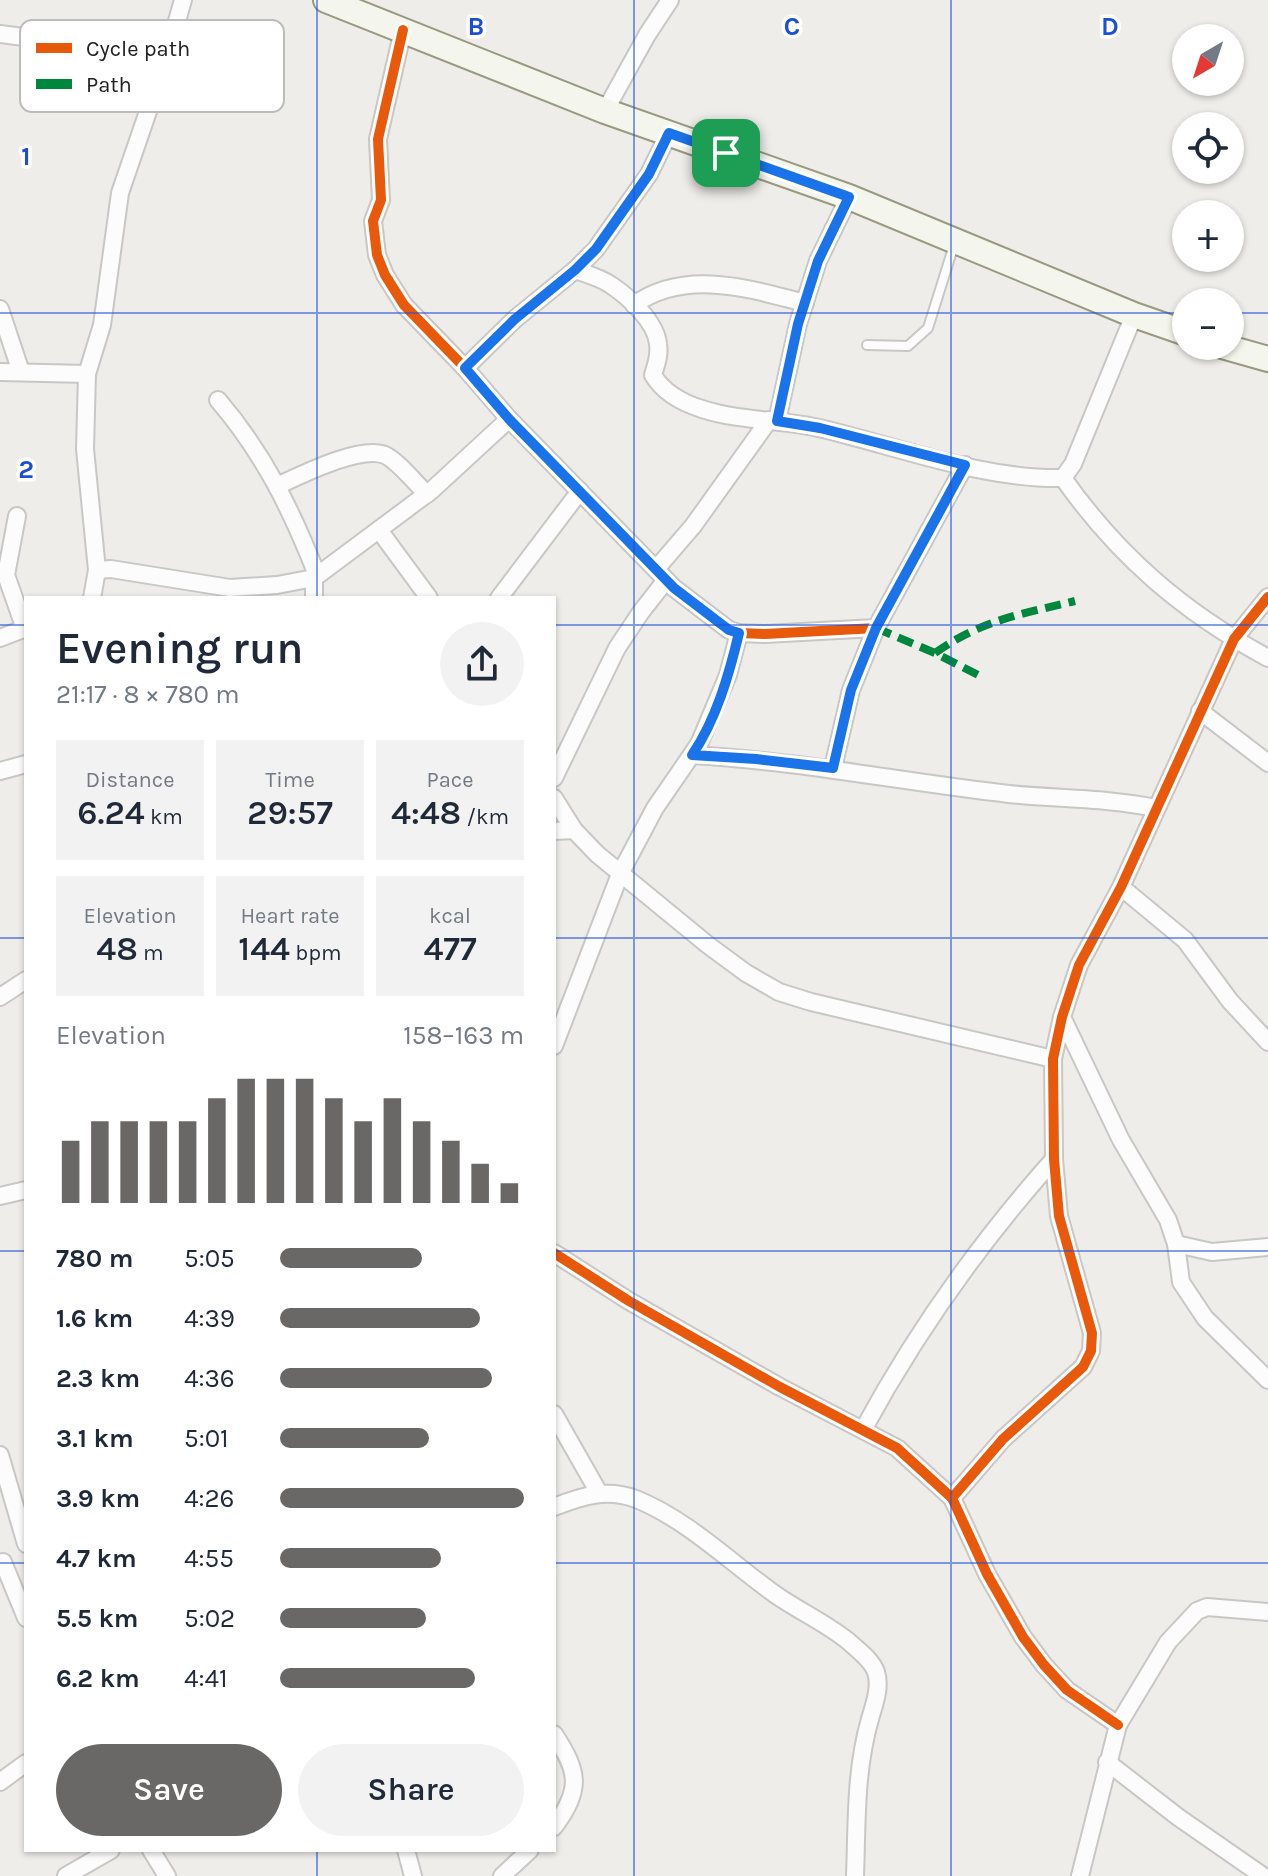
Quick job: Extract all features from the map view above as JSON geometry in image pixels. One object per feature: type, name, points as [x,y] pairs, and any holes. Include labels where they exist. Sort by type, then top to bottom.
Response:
[{"type":"main road","points":[[326,0],[605,111],[849,197],[1172,328]]},
{"type":"main road","points":[[1244,352],[1268,359]]},
{"type":"street","points":[[177,20],[183,0]]},
{"type":"street","points":[[605,111],[670,0]]},
{"type":"street","points":[[403,30],[378,139],[381,200],[373,221],[377,255],[385,275],[404,305],[509,419],[661,575],[708,615],[739,633],[876,628]]},
{"type":"street","points":[[0,34],[20,37]]},
{"type":"street","points":[[92,596],[97,570],[85,449],[87,374],[102,325],[120,193],[148,112]]},
{"type":"street","points":[[465,368],[515,319],[596,249],[649,174],[669,133]]},
{"type":"street","points":[[556,774],[617,648],[661,575],[693,526],[773,421],[818,261],[849,197]]},
{"type":"street","points":[[575,270],[610,284],[634,305],[650,324],[658,341],[658,359],[653,375],[661,389],[699,408],[743,420],[820,428],[965,465],[1040,479],[1063,478]]},
{"type":"street","points":[[634,305],[646,296],[661,291],[720,284],[805,303]]},
{"type":"street","points":[[0,309],[21,372]]},
{"type":"street","points":[[1063,478],[1083,443],[1134,315]]},
{"type":"street","points":[[0,372],[87,374]]},
{"type":"street","points":[[218,400],[259,453],[292,513],[315,576],[314,596]]},
{"type":"street","points":[[97,570],[111,569],[230,588],[277,585],[315,576],[427,494],[509,419]]},
{"type":"street","points":[[277,486],[355,455],[372,453],[384,454],[394,461],[427,494]]},
{"type":"street","points":[[833,768],[851,690],[876,628],[965,465]]},
{"type":"street","points":[[1063,478],[1123,554],[1179,601],[1268,658]]},
{"type":"street","points":[[501,596],[580,491]]},
{"type":"street","points":[[17,516],[6,575],[24,626]]},
{"type":"street","points":[[379,530],[428,596]]},
{"type":"street","points":[[952,1498],[1003,1439],[1083,1367],[1091,1351],[1092,1333],[1087,1309],[1059,1216],[1054,1159],[1053,1059],[1062,1017],[1079,965],[1121,887],[1234,639],[1268,597]]},
{"type":"street","points":[[0,638],[24,629]]},
{"type":"street","points":[[556,1041],[620,874],[655,808],[705,733],[728,675],[739,633]]},
{"type":"street","points":[[1200,711],[1268,763]]},
{"type":"street","points":[[692,755],[756,759],[1010,794],[1123,801],[1156,808]]},
{"type":"street","points":[[0,771],[24,765]]},
{"type":"street","points":[[556,801],[574,830],[620,874],[746,973],[779,992],[1053,1059]]},
{"type":"street","points":[[556,831],[574,830]]},
{"type":"street","points":[[1121,887],[1185,940],[1230,1001],[1268,1042]]},
{"type":"street","points":[[0,997],[24,981]]},
{"type":"street","points":[[1062,1017],[1121,1140],[1168,1220],[1176,1244],[1181,1282],[1205,1318],[1268,1380]]},
{"type":"street","points":[[863,1430],[895,1371],[929,1319],[992,1233],[1054,1159]]},
{"type":"street","points":[[0,1196],[24,1190]]},
{"type":"street","points":[[1176,1244],[1212,1252],[1268,1247]]},
{"type":"street","points":[[556,1254],[629,1301],[780,1387],[897,1448],[952,1498],[987,1574],[1023,1637],[1067,1690],[1118,1725]]},
{"type":"street","points":[[556,1418],[599,1493]]},
{"type":"street","points":[[0,1455],[24,1537]]},
{"type":"street","points":[[556,1506],[599,1493],[636,1499],[665,1514],[790,1605],[845,1639],[868,1660],[876,1673],[877,1696],[857,1782],[855,1876]]},
{"type":"street","points":[[24,1554],[1,1563],[24,1614]]},
{"type":"street","points":[[1080,1876],[1118,1725],[1168,1642],[1197,1611],[1207,1607],[1268,1612]]},
{"type":"street","points":[[556,1737],[575,1773],[575,1791],[556,1824]]},
{"type":"street","points":[[1107,1762],[1178,1817],[1263,1876]]},
{"type":"street","points":[[0,1782],[24,1764]]},
{"type":"street","points":[[66,1876],[108,1852]]},
{"type":"street","points":[[152,1852],[167,1876]]},
{"type":"street","points":[[407,1852],[413,1876]]},
{"type":"street","points":[[502,1876],[528,1852]]},
{"type":"lane","points":[[867,345],[908,346],[928,328],[955,240]]},
{"type":"marked path","points":[[935,653],[986,625],[1075,601]]},
{"type":"marked path","points":[[876,628],[982,677]]},
{"type":"cycle path","points":[[403,30],[378,139],[381,200],[373,221],[377,255],[385,275],[404,305],[509,419],[674,588],[729,630],[765,634],[876,628]]},
{"type":"cycle path","points":[[952,1498],[1003,1439],[1083,1367],[1091,1351],[1092,1333],[1059,1216],[1054,1159],[1053,1059],[1062,1017],[1079,965],[1121,887],[1234,639],[1268,597]]},
{"type":"cycle path","points":[[556,1254],[629,1301],[780,1387],[897,1448],[952,1498],[987,1574],[1023,1637],[1044,1665],[1067,1690],[1118,1725]]},
{"type":"route","points":[[669,133],[726,153],[849,197],[818,261],[798,324],[777,421],[820,428],[965,465],[876,628],[851,690],[833,768],[692,755],[705,733],[728,675],[739,633],[729,630],[674,588],[509,419],[465,368],[515,319],[596,249],[649,174],[669,133]]}]
